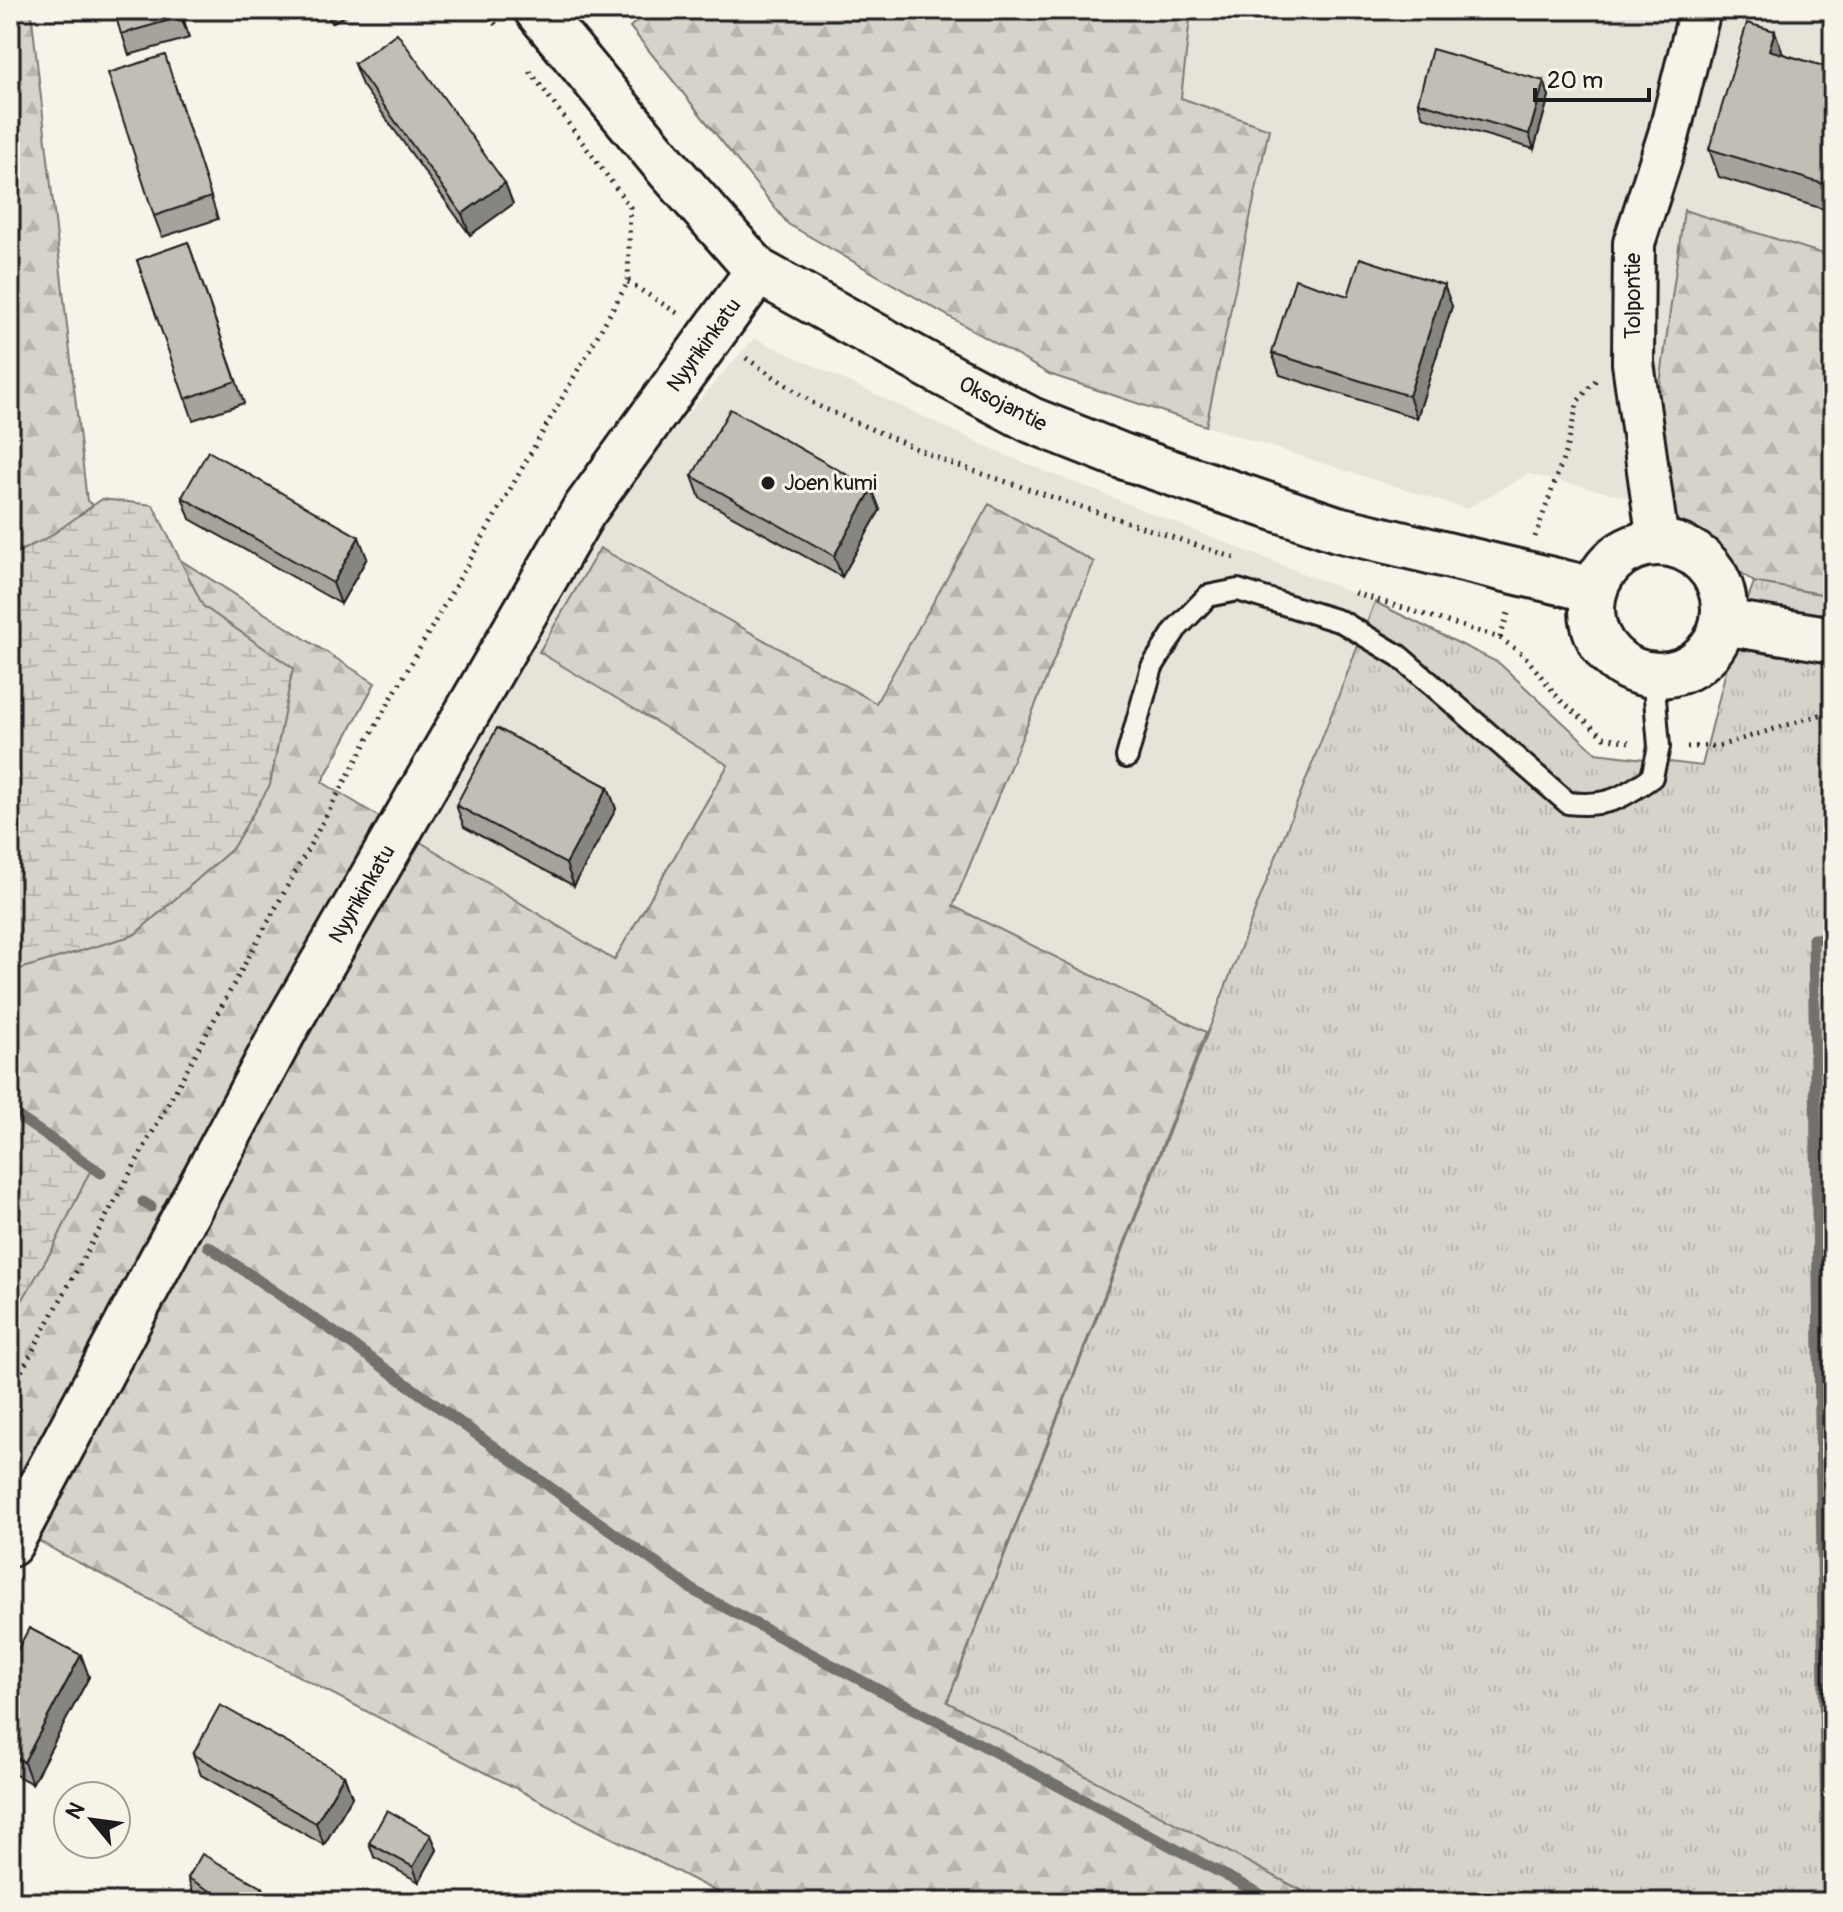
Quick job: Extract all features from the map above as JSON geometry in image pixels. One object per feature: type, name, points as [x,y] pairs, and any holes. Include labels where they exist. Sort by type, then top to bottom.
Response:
[{"type":"street","name":"Tolpontie","points":[[1658,542],[1633,363],[1634,243],[1669,134],[1700,10]]},
{"type":"street","name":"Oksojantie","points":[[520,22],[660,159],[758,271],[1031,420],[1122,456],[1337,529],[1594,590]]},
{"type":"street","name":"Nyyrikinkatu","points":[[10,1544],[287,1025],[575,525],[758,271]]},
{"type":"street","points":[[1658,542],[1678,545],[1696,554],[1710,567],[1720,584],[1724,603],[1723,622],[1716,642],[1702,659],[1684,670],[1663,675],[1642,673],[1622,665],[1606,651],[1595,632],[1591,611],[1594,590],[1603,571],[1618,555],[1638,545],[1658,542]]},
{"type":"street","points":[[1723,622],[1833,640]]},
{"type":"lane","points":[[1127,757],[1152,667],[1176,629],[1208,596],[1238,590],[1342,622],[1399,656],[1568,803],[1594,806],[1625,796],[1652,777],[1659,747],[1653,674]]},
{"type":"path","points":[[485,10],[520,22]]},
{"type":"path","points":[[10,1392],[371,734],[628,282],[630,207],[521,59]]},
{"type":"path","points":[[628,282],[816,405],[947,462],[1239,559]]},
{"type":"path","points":[[1500,638],[1565,454],[1578,401],[1596,379],[1633,363]]},
{"type":"path","points":[[1342,589],[1500,638],[1524,655],[1560,700],[1604,737],[1659,747],[1719,746],[1826,713],[1833,714]]},
{"type":"shaded area","points":[[1191,10],[1833,10],[1833,257],[1684,210],[1644,501],[1528,474],[1466,509],[1206,426],[1269,130],[1181,98]]},
{"type":"shaded area","points":[[754,338],[1010,457],[1375,602],[1206,1032],[953,906],[1093,562],[989,504],[876,703],[601,549],[540,652],[728,764],[615,960],[411,836],[599,515]]},
{"type":"green space","points":[[10,10],[31,10],[87,501],[375,683],[322,782],[614,960],[728,765],[539,652],[600,548],[876,703],[989,504],[1094,562],[953,906],[1206,1032],[947,1702],[1323,1902],[736,1902],[60,1553],[10,1524]]},
{"type":"green space","points":[[648,10],[1191,10],[1181,98],[1269,129],[1206,426],[1049,374],[788,224],[630,27]]},
{"type":"green space","points":[[1684,210],[1833,257],[1833,596],[1754,582],[1644,501]]},
{"type":"green space","points":[[102,499],[153,505],[203,606],[293,668],[270,785],[232,849],[134,935],[23,968],[10,975],[10,556],[49,537]]},
{"type":"green space","points":[[1754,582],[1833,596],[1833,1902],[1323,1902],[947,1703],[1375,602],[1499,663],[1596,753],[1702,766],[1734,639]]},
{"type":"green space","points":[[10,1111],[92,1167],[53,1248],[10,1321]]},
{"type":"building","points":[[114,10],[179,10],[181,17],[121,34]]},
{"type":"building","points":[[1747,23],[1775,31],[1769,50],[1833,69],[1833,187],[1709,149]]},
{"type":"building","points":[[397,33],[505,183],[462,214],[354,64]]},
{"type":"building","points":[[1432,49],[1544,81],[1529,134],[1418,102]]},
{"type":"building","points":[[165,55],[211,197],[154,216],[108,73]]},
{"type":"building","points":[[188,242],[236,381],[185,399],[137,260]]},
{"type":"building","points":[[1360,258],[1444,285],[1409,396],[1272,353],[1295,279],[1348,296]]},
{"type":"building","points":[[730,409],[872,489],[834,556],[692,476]]},
{"type":"building","points":[[208,451],[359,537],[333,583],[182,497]]},
{"type":"building","points":[[497,728],[608,787],[566,864],[456,805]]},
{"type":"building","points":[[29,1628],[81,1655],[24,1762],[10,1755],[10,1664]]},
{"type":"building","points":[[220,1705],[344,1775],[316,1823],[193,1754]]},
{"type":"building","points":[[387,1810],[431,1835],[413,1867],[369,1843]]},
{"type":"building","points":[[202,1854],[263,1888],[255,1902],[230,1902],[188,1878]]},
{"type":"waterway","points":[[1827,1902],[1813,939],[1833,938]]},
{"type":"waterway","points":[[10,1111],[101,1173]]},
{"type":"waterway","points":[[143,1202],[151,1207]]},
{"type":"waterway","points":[[208,1246],[337,1334],[696,1592],[1275,1902]]},
{"type":"place","name":"Joen kumi","points":[[768,483]]}]
